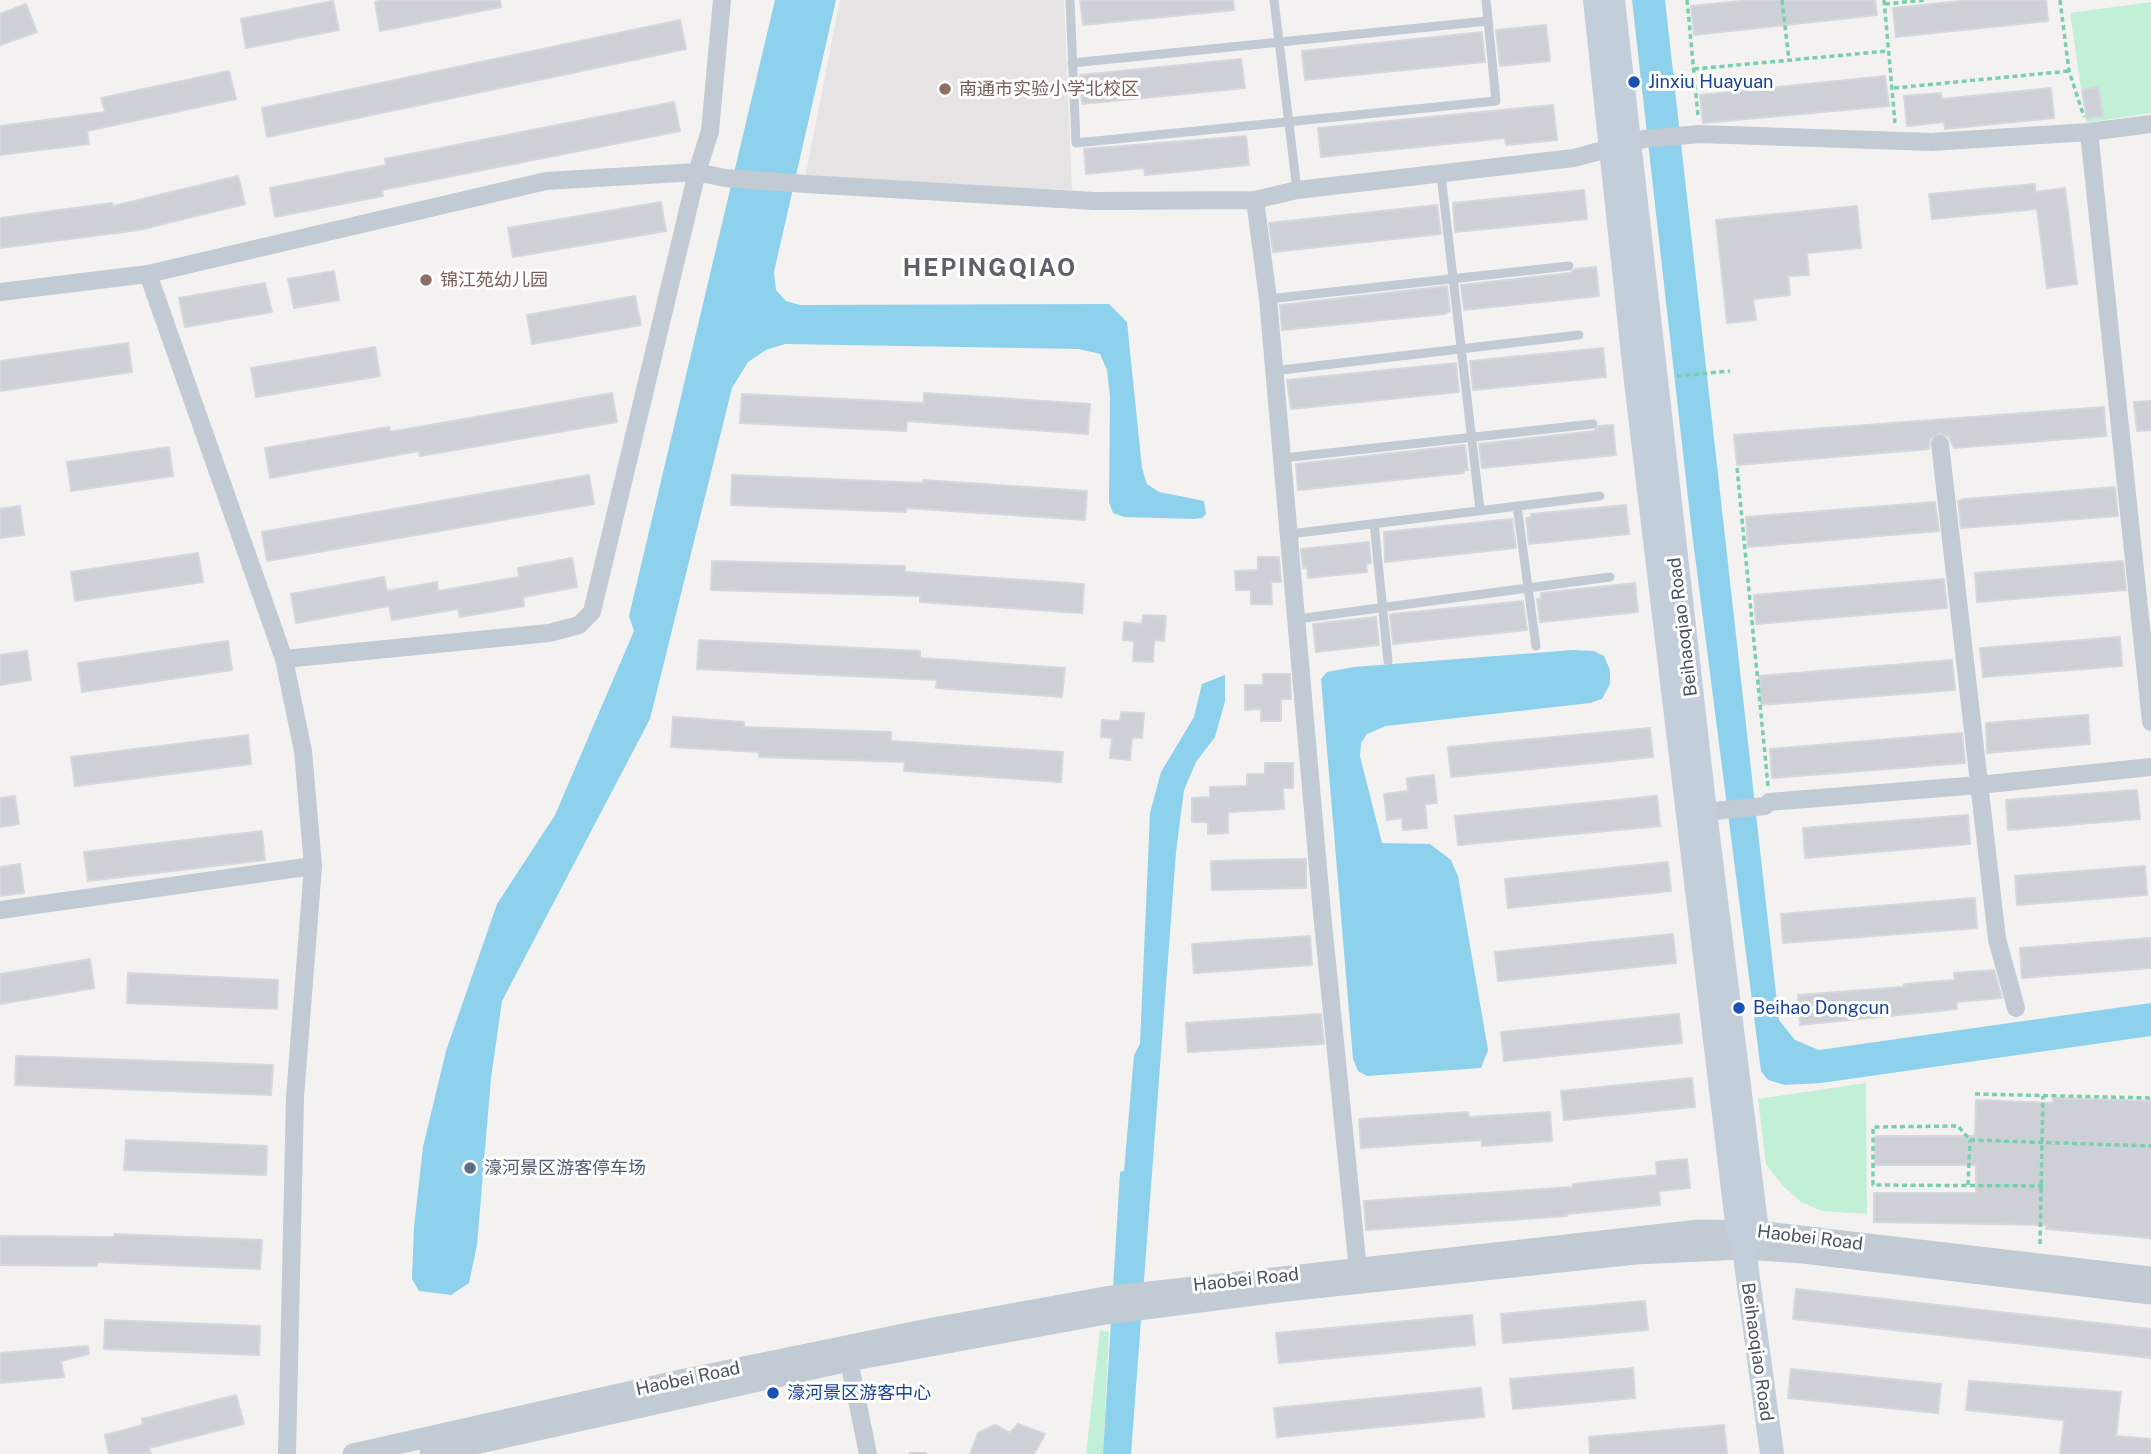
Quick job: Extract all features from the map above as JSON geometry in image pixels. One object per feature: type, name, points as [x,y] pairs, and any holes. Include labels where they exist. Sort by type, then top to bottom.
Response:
[{"type":"main road","name":"Beihaoqiao Road","points":[[1595,0],[1628,143],[1714,810],[1732,1008],[1746,1237]]},
{"type":"main road","name":"Beihaoqiao Road","points":[[1613,0],[1746,1237],[1772,1454]]},
{"type":"street","points":[[284,659],[549,634],[579,625],[592,612],[697,172],[710,131],[723,0]]},
{"type":"street","points":[[0,292],[148,274],[546,181],[697,172],[725,178],[806,184],[1094,201],[1255,200],[1297,190],[1574,158],[1628,143],[1696,134],[1896,143],[2089,132],[2151,124]]},
{"type":"street","points":[[2089,132],[2151,722]]},
{"type":"street","points":[[1255,200],[1268,299],[1322,913],[1359,1275]]},
{"type":"street","points":[[148,274],[284,659],[303,751],[313,866],[295,1097],[287,1454]]},
{"type":"street","points":[[1940,444],[1997,939],[2016,1008]]},
{"type":"street","points":[[1714,810],[2151,766]]},
{"type":"street","points":[[0,910],[313,866]]},
{"type":"street","name":"Haobei Road","points":[[353,1454],[694,1377],[933,1328],[1686,1231],[2151,1277]]},
{"type":"street","name":"Haobei Road","points":[[1746,1237],[1803,1253],[2151,1294]]},
{"type":"street","name":"Haobei Road","points":[[430,1454],[1106,1305]]},
{"type":"street","points":[[849,1361],[868,1454]]},
{"type":"lane","points":[[1070,0],[1076,143],[1496,101],[1486,0]]},
{"type":"lane","points":[[1275,0],[1287,124],[1297,190]]},
{"type":"lane","points":[[1072,63],[1488,20]]},
{"type":"lane","points":[[1441,175],[1480,510]]},
{"type":"lane","points":[[1268,299],[1569,267]]},
{"type":"lane","points":[[1273,371],[1579,335]]},
{"type":"lane","points":[[1283,458],[1593,424]]},
{"type":"lane","points":[[1290,534],[1600,496]]},
{"type":"lane","points":[[1517,506],[1536,646]]},
{"type":"lane","points":[[1374,523],[1388,661]]},
{"type":"lane","points":[[1297,619],[1610,577]]},
{"type":"path","points":[[1687,0],[1694,69],[1696,134]]},
{"type":"path","points":[[1782,0],[1789,61]]},
{"type":"path","points":[[1896,143],[1894,88],[1884,2],[1926,0]]},
{"type":"path","points":[[2060,0],[2069,71],[2089,132]]},
{"type":"path","points":[[1694,69],[1888,51]]},
{"type":"path","points":[[1894,88],[2069,71]]},
{"type":"path","points":[[1668,377],[1730,371]]},
{"type":"path","points":[[1737,468],[1767,804]]},
{"type":"path","points":[[1975,1094],[2151,1098]]},
{"type":"path","points":[[2039,1265],[2043,1186],[2043,1096]]},
{"type":"path","points":[[1968,1185],[1970,1140],[1958,1126],[1873,1127],[1873,1185],[2043,1186]]},
{"type":"path","points":[[1970,1140],[2151,1146]]},
{"type":"shaded area","name":"南通市实验小学北校区","points":[[840,0],[1064,0],[1072,190],[805,178]]},
{"type":"green space","points":[[2151,2],[2151,113],[2086,123],[2070,13]]},
{"type":"green space","points":[[1866,1083],[1867,1214],[1822,1211],[1801,1202],[1783,1186],[1766,1164],[1758,1099]]},
{"type":"green space","points":[[1100,1330],[1109,1332],[1103,1454],[1086,1454]]},
{"type":"water","points":[[775,0],[836,0],[774,272],[776,290],[786,301],[800,305],[1109,304],[1127,322],[1142,468],[1147,484],[1159,492],[1204,501],[1206,514],[1202,518],[1194,519],[1124,517],[1113,513],[1109,502],[1110,397],[1107,370],[1100,354],[1079,349],[785,344],[766,350],[748,362],[732,388],[650,719],[502,1001],[491,1078],[477,1245],[469,1283],[451,1295],[419,1291],[412,1279],[414,1227],[423,1147],[446,1051],[497,904],[555,815],[634,631],[629,616]]},
{"type":"water","points":[[1632,0],[1665,0],[1779,1020],[1795,1040],[1819,1050],[2151,1003],[2151,1036],[1821,1083],[1785,1085],[1768,1080],[1761,1071],[1692,533]]},
{"type":"water","points":[[1573,650],[1594,651],[1604,656],[1610,670],[1610,684],[1602,699],[1590,703],[1386,726],[1367,734],[1361,743],[1360,756],[1382,843],[1430,844],[1451,860],[1458,876],[1488,1050],[1481,1068],[1367,1076],[1358,1071],[1353,1059],[1321,679],[1327,672],[1354,667]]},
{"type":"water","points":[[1225,675],[1225,701],[1215,737],[1196,762],[1184,790],[1176,852],[1131,1454],[1103,1454],[1120,1172],[1124,1171],[1134,1055],[1140,1044],[1150,813],[1161,772],[1194,717],[1202,684]]},
{"type":"building","points":[[500,0],[501,7],[380,31],[375,2]]},
{"type":"building","points":[[1080,0],[1233,0],[1234,10],[1083,25]]},
{"type":"building","points":[[1751,0],[1875,0],[1877,15],[1694,35],[1691,6]]},
{"type":"building","points":[[1970,0],[2046,0],[2048,21],[1896,37],[1893,8]]},
{"type":"building","points":[[333,1],[339,30],[246,48],[241,19]]},
{"type":"building","points":[[26,4],[37,32],[0,45],[0,14]]},
{"type":"building","points":[[680,20],[686,49],[267,137],[262,108]]},
{"type":"building","points":[[1546,25],[1550,61],[1500,66],[1496,30]]},
{"type":"building","points":[[1482,32],[1485,62],[1305,80],[1302,51]]},
{"type":"building","points":[[1241,59],[1245,88],[1082,104],[1080,75]]},
{"type":"building","points":[[229,71],[236,99],[87,131],[89,144],[0,155],[0,126],[105,112],[101,98]]},
{"type":"building","points":[[1885,76],[1889,106],[1703,123],[1700,95]]},
{"type":"building","points":[[2098,87],[2103,116],[2087,119],[2082,90]]},
{"type":"building","points":[[2051,88],[2054,118],[1945,129],[1944,122],[1907,126],[1904,96],[1941,93],[1942,99]]},
{"type":"building","points":[[674,102],[680,131],[382,190],[383,196],[275,217],[270,188],[386,165],[385,159]]},
{"type":"building","points":[[1553,105],[1557,140],[1506,145],[1505,138],[1321,157],[1318,128]]},
{"type":"building","points":[[1246,136],[1249,165],[1145,175],[1144,168],[1086,174],[1084,149]]},
{"type":"building","points":[[238,176],[245,204],[139,230],[0,248],[0,218],[112,203],[113,206]]},
{"type":"building","points":[[2035,184],[2035,192],[2065,188],[2077,284],[2047,288],[2037,209],[1932,219],[1929,194]]},
{"type":"building","points":[[1584,190],[1587,219],[1455,232],[1453,203]]},
{"type":"building","points":[[661,202],[666,231],[513,257],[508,228]]},
{"type":"building","points":[[1437,205],[1441,234],[1273,252],[1269,223]]},
{"type":"building","points":[[1857,206],[1861,248],[1807,253],[1809,275],[1788,276],[1790,295],[1753,299],[1756,320],[1727,323],[1716,220]]},
{"type":"building","points":[[1596,267],[1599,296],[1464,310],[1461,285],[1570,273],[1575,269]]},
{"type":"building","points":[[334,271],[339,300],[294,308],[288,279]]},
{"type":"building","points":[[265,283],[272,312],[185,327],[179,298]]},
{"type":"building","points":[[1447,286],[1450,311],[1444,314],[1282,330],[1280,305]]},
{"type":"building","points":[[635,296],[641,325],[532,344],[527,315]]},
{"type":"building","points":[[128,343],[132,372],[0,391],[0,361]]},
{"type":"building","points":[[375,347],[380,376],[256,397],[251,368]]},
{"type":"building","points":[[1603,348],[1606,377],[1473,390],[1470,361]]},
{"type":"building","points":[[1456,363],[1459,392],[1291,409],[1287,380]]},
{"type":"building","points":[[612,393],[617,422],[420,456],[419,451],[270,478],[265,448],[389,427],[390,432]]},
{"type":"building","points":[[924,393],[1090,404],[1088,434],[907,421],[906,431],[740,423],[742,394],[924,403]]},
{"type":"building","points":[[2151,401],[2151,430],[2137,431],[2134,402]]},
{"type":"building","points":[[2104,407],[2106,436],[1954,448],[1949,437],[1939,433],[1930,439],[1929,449],[1737,465],[1734,435]]},
{"type":"building","points":[[1613,425],[1616,455],[1482,468],[1479,444],[1594,431],[1599,426]]},
{"type":"building","points":[[1465,445],[1468,470],[1464,470],[1464,473],[1298,490],[1296,464]]},
{"type":"building","points":[[169,447],[173,476],[71,491],[67,462]]},
{"type":"building","points":[[589,475],[594,504],[267,561],[262,532]]},
{"type":"building","points":[[732,475],[923,483],[923,480],[1087,491],[1085,520],[906,508],[906,512],[731,505]]},
{"type":"building","points":[[2115,487],[2118,516],[1961,528],[1958,501],[1964,499]]},
{"type":"building","points":[[1935,502],[1939,531],[1748,547],[1746,517]]},
{"type":"building","points":[[1626,505],[1629,534],[1529,544],[1526,518],[1532,517],[1531,514]]},
{"type":"building","points":[[20,506],[24,535],[0,538],[0,509]]},
{"type":"building","points":[[1512,519],[1516,548],[1385,562],[1384,532]]},
{"type":"building","points":[[1369,542],[1371,563],[1366,564],[1367,572],[1308,578],[1307,567],[1303,568],[1301,549]]},
{"type":"building","points":[[198,553],[203,582],[75,601],[71,572]]},
{"type":"building","points":[[1258,557],[1279,557],[1281,582],[1271,582],[1272,604],[1251,604],[1251,590],[1236,590],[1235,571],[1258,570]]},
{"type":"building","points":[[572,558],[577,587],[523,597],[524,606],[460,617],[458,609],[392,620],[389,606],[296,623],[291,594],[384,577],[387,591],[437,582],[438,591],[519,577],[518,568]]},
{"type":"building","points":[[712,561],[905,566],[905,572],[1084,584],[1082,613],[920,602],[920,596],[711,590]]},
{"type":"building","points":[[2123,561],[2126,590],[1977,602],[1975,573]]},
{"type":"building","points":[[1944,579],[1947,608],[1756,624],[1754,595]]},
{"type":"building","points":[[1635,583],[1638,612],[1540,622],[1537,599],[1541,599],[1541,593]]},
{"type":"building","points":[[1523,601],[1527,630],[1393,644],[1390,615],[1393,614]]},
{"type":"building","points":[[1143,615],[1166,616],[1164,641],[1154,640],[1153,662],[1133,661],[1134,641],[1123,640],[1124,622],[1142,624]]},
{"type":"building","points":[[1376,617],[1379,645],[1316,652],[1313,624]]},
{"type":"building","points":[[2120,637],[2122,666],[1983,677],[1980,648]]},
{"type":"building","points":[[699,640],[920,651],[920,658],[1065,668],[1062,697],[936,688],[937,680],[697,669]]},
{"type":"building","points":[[228,641],[232,670],[82,692],[78,663]]},
{"type":"building","points":[[27,651],[31,680],[0,685],[0,655]]},
{"type":"building","points":[[1952,660],[1955,690],[1761,705],[1759,676]]},
{"type":"building","points":[[1263,674],[1290,674],[1291,699],[1281,699],[1281,721],[1261,721],[1261,709],[1245,710],[1245,685],[1263,685]]},
{"type":"building","points":[[1121,712],[1144,713],[1142,738],[1132,738],[1130,760],[1110,758],[1112,738],[1101,737],[1102,720],[1120,721]]},
{"type":"building","points":[[2088,715],[2090,744],[1987,753],[1986,723]]},
{"type":"building","points":[[673,717],[744,722],[744,727],[891,732],[891,741],[1063,752],[1061,782],[904,771],[905,762],[759,757],[759,752],[671,747]]},
{"type":"building","points":[[1650,728],[1653,757],[1451,777],[1448,747]]},
{"type":"building","points":[[1962,733],[1965,763],[1772,778],[1770,749]]},
{"type":"building","points":[[248,735],[251,764],[75,786],[71,757]]},
{"type":"building","points":[[1265,763],[1293,763],[1293,788],[1283,788],[1284,809],[1228,812],[1228,833],[1208,834],[1208,822],[1192,822],[1192,798],[1210,797],[1210,787],[1247,786],[1247,774],[1265,774]]},
{"type":"building","points":[[1434,775],[1437,803],[1425,804],[1427,828],[1403,830],[1402,818],[1387,820],[1384,794],[1408,791],[1407,778]]},
{"type":"building","points":[[2137,790],[2140,819],[2008,830],[2006,800]]},
{"type":"building","points":[[15,796],[19,824],[0,827],[0,798]]},
{"type":"building","points":[[1657,796],[1660,826],[1458,845],[1455,816]]},
{"type":"building","points":[[1968,815],[1970,844],[1805,858],[1803,828]]},
{"type":"building","points":[[262,831],[265,860],[88,881],[84,852]]},
{"type":"building","points":[[1306,859],[1306,888],[1212,890],[1211,861]]},
{"type":"building","points":[[1668,862],[1671,891],[1508,908],[1505,879]]},
{"type":"building","points":[[20,864],[24,893],[0,896],[0,867]]},
{"type":"building","points":[[2145,866],[2147,895],[2017,905],[2015,876]]},
{"type":"building","points":[[1975,898],[1977,928],[1783,943],[1781,914]]},
{"type":"building","points":[[1673,934],[1676,963],[1498,981],[1495,952]]},
{"type":"building","points":[[1310,936],[1312,965],[1194,973],[1192,944]]},
{"type":"building","points":[[2150,938],[2151,968],[2022,978],[2020,948]]},
{"type":"building","points":[[90,959],[94,988],[0,1004],[0,974]]},
{"type":"building","points":[[1994,970],[2002,998],[1956,1002],[1957,1009],[1800,1025],[1798,995],[1904,987],[1904,984],[1955,980],[1954,973]]},
{"type":"building","points":[[128,973],[278,980],[277,1009],[127,1003]]},
{"type":"building","points":[[1321,1014],[1324,1044],[1188,1052],[1186,1023]]},
{"type":"building","points":[[1679,1014],[1682,1043],[1504,1061],[1501,1032]]},
{"type":"building","points":[[16,1056],[273,1065],[271,1095],[15,1085]]},
{"type":"building","points":[[1692,1078],[1695,1107],[1564,1120],[1561,1091]]},
{"type":"building","points":[[2053,1098],[2151,1101],[2151,1238],[2046,1229],[2047,1225],[1874,1222],[1874,1193],[1976,1193],[1976,1165],[1875,1165],[1875,1136],[1975,1136],[1976,1100],[2053,1103]]},
{"type":"building","points":[[1468,1112],[1469,1117],[1550,1112],[1552,1141],[1482,1146],[1482,1140],[1361,1148],[1359,1119]]},
{"type":"building","points":[[126,1140],[267,1146],[266,1175],[124,1170]]},
{"type":"building","points":[[1687,1159],[1690,1188],[1659,1191],[1660,1205],[1567,1216],[1366,1230],[1364,1201],[1573,1187],[1573,1184],[1657,1175],[1656,1162]]},
{"type":"building","points":[[114,1234],[262,1240],[260,1269],[97,1262],[97,1266],[0,1265],[0,1236],[114,1237]]},
{"type":"building","points":[[1796,1289],[2151,1329],[2151,1358],[1793,1319]]},
{"type":"building","points":[[1645,1301],[1648,1330],[1503,1343],[1501,1314]]},
{"type":"building","points":[[1472,1315],[1475,1345],[1279,1363],[1276,1333]]},
{"type":"building","points":[[105,1320],[260,1326],[259,1355],[104,1349]]},
{"type":"building","points":[[88,1346],[89,1354],[61,1361],[64,1377],[0,1383],[0,1353]]},
{"type":"building","points":[[1633,1368],[1635,1398],[1513,1409],[1510,1379]]},
{"type":"building","points":[[1791,1369],[1941,1384],[1938,1413],[1788,1398]]},
{"type":"building","points":[[1969,1381],[2121,1392],[2116,1436],[2151,1439],[2151,1454],[2060,1454],[2064,1420],[1966,1410]]},
{"type":"building","points":[[1481,1388],[1484,1417],[1277,1437],[1274,1408]]},
{"type":"building","points":[[236,1395],[244,1424],[149,1448],[151,1454],[109,1454],[105,1435],[143,1425],[142,1419]]},
{"type":"building","points":[[1018,1424],[1045,1434],[1034,1454],[970,1454],[978,1433],[995,1425],[1010,1433]]},
{"type":"building","points":[[1724,1425],[1727,1454],[1590,1454],[1589,1437]]},
{"type":"place","name":"Jinxiu Huayuan","points":[[1634,82]]},
{"type":"place","name":"南通市实验小学北校区","points":[[945,89]]},
{"type":"place","name":"锦江苑幼儿园","points":[[426,280]]},
{"type":"place","name":"Beihao Dongcun","points":[[1739,1008]]},
{"type":"place","name":"濠河景区游客停车场","points":[[470,1168]]},
{"type":"place","name":"濠河景区游客中心","points":[[773,1393]]},
{"type":"district","name":"HEPINGQIAO","points":[[990,269]]}]
